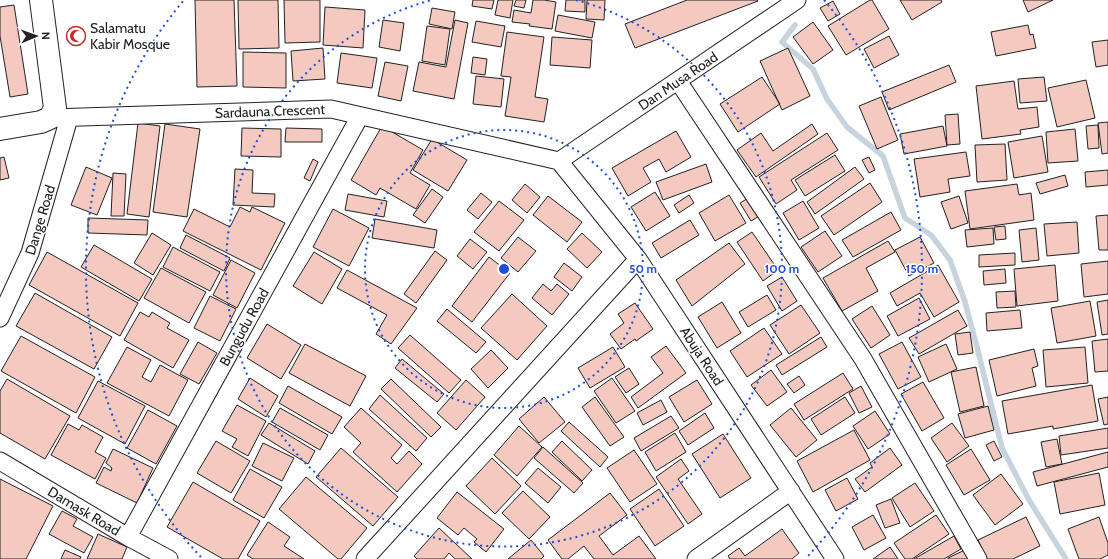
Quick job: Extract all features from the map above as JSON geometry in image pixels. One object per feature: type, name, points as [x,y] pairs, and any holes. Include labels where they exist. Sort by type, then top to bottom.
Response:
[{"type":"street","points":[[41,0],[55,108],[60,118]]},
{"type":"street","name":"Dan Musa Road","points":[[559,161],[797,0]]},
{"type":"street","points":[[678,80],[863,359],[978,559]]},
{"type":"street","name":"Sardauna Crescent","points":[[0,129],[60,118],[331,109],[559,161]]},
{"type":"street","name":"Bungudu Road","points":[[128,537],[360,116]]},
{"type":"street","name":"Dange Road","points":[[0,318],[30,253],[60,118]]},
{"type":"street","name":"Abuja Road","points":[[559,161],[638,259],[835,559]]},
{"type":"street","points":[[365,559],[638,259]]},
{"type":"street","name":"Damask Road","points":[[0,462],[128,537],[169,559]]},
{"type":"street","points":[[696,559],[790,491]]},
{"type":"building","points":[[195,0],[234,0],[237,86],[197,87]]},
{"type":"building","points":[[238,0],[278,0],[279,48],[239,49]]},
{"type":"building","points":[[284,0],[320,0],[320,42],[285,43]]},
{"type":"building","points":[[473,0],[494,0],[492,9],[472,6]]},
{"type":"building","points":[[498,0],[513,0],[510,18],[495,15]]},
{"type":"building","points":[[516,0],[526,0],[524,8],[514,6]]},
{"type":"building","points":[[533,0],[556,2],[552,29],[512,22],[514,10],[531,13]]},
{"type":"building","points":[[566,0],[585,0],[585,12],[565,11]]},
{"type":"building","points":[[587,0],[605,0],[604,20],[586,19]]},
{"type":"building","points":[[687,0],[758,1],[635,48],[625,24]]},
{"type":"building","points":[[872,0],[889,29],[846,55],[828,26]]},
{"type":"building","points":[[900,0],[941,0],[942,2],[912,20]]},
{"type":"building","points":[[1023,0],[1053,0],[1028,12]]},
{"type":"building","points":[[833,1],[840,14],[828,21],[820,8]]},
{"type":"building","points":[[14,5],[28,94],[10,97],[0,36],[0,7]]},
{"type":"building","points":[[325,7],[365,10],[363,48],[323,45]]},
{"type":"building","points":[[432,8],[455,12],[452,29],[429,24]]},
{"type":"building","points":[[558,15],[595,22],[592,38],[555,31]]},
{"type":"building","points":[[383,20],[404,23],[400,51],[379,47]]},
{"type":"building","points":[[455,20],[468,23],[454,99],[413,91],[419,62],[446,67]]},
{"type":"building","points":[[476,21],[505,26],[501,47],[472,42]]},
{"type":"building","points":[[813,22],[833,50],[813,64],[793,37]]},
{"type":"building","points":[[1028,25],[1030,35],[1033,34],[1036,48],[996,56],[991,32]]},
{"type":"building","points":[[427,26],[450,29],[445,65],[422,61]]},
{"type":"building","points":[[507,32],[544,37],[535,97],[548,99],[544,122],[505,116],[511,77],[501,76]]},
{"type":"building","points":[[889,36],[899,55],[874,68],[864,49]]},
{"type":"building","points":[[552,37],[592,40],[590,68],[550,65]]},
{"type":"building","points":[[1108,40],[1108,65],[1096,67],[1092,42]]},
{"type":"building","points":[[323,48],[325,79],[293,81],[291,51]]},
{"type":"building","points":[[788,48],[810,96],[782,110],[760,61]]},
{"type":"building","points":[[243,52],[286,53],[286,88],[243,87]]},
{"type":"building","points":[[341,53],[377,58],[372,88],[337,83]]},
{"type":"building","points":[[473,57],[487,59],[485,75],[471,73]]},
{"type":"building","points":[[385,62],[408,66],[401,101],[378,96]]},
{"type":"building","points":[[949,65],[956,82],[889,110],[882,92]]},
{"type":"building","points":[[476,76],[504,79],[501,107],[473,104]]},
{"type":"building","points":[[762,77],[780,104],[738,132],[720,104]]},
{"type":"building","points":[[1044,77],[1047,101],[1020,103],[1018,79]]},
{"type":"building","points":[[1086,80],[1095,118],[1057,127],[1048,88]]},
{"type":"building","points":[[1014,81],[1018,109],[1037,107],[1039,127],[1020,130],[1021,134],[982,139],[976,86]]},
{"type":"building","points":[[881,97],[898,140],[877,149],[859,106]]},
{"type":"building","points":[[958,114],[960,144],[947,145],[945,115]]},
{"type":"building","points":[[1108,122],[1108,153],[1102,154],[1098,123]]},
{"type":"building","points":[[138,123],[160,126],[149,217],[127,214]]},
{"type":"building","points":[[165,124],[200,129],[187,217],[153,212]]},
{"type":"building","points":[[812,124],[818,134],[756,177],[737,150],[761,133],[773,151]]},
{"type":"building","points":[[1098,125],[1099,148],[1088,149],[1086,126]]},
{"type":"building","points":[[382,126],[423,150],[410,173],[430,185],[416,209],[380,188],[376,195],[351,180]]},
{"type":"building","points":[[943,126],[947,146],[904,154],[900,134]]},
{"type":"building","points":[[242,128],[281,129],[281,157],[241,156]]},
{"type":"building","points":[[286,128],[322,129],[322,142],[285,142]]},
{"type":"building","points":[[1075,129],[1078,161],[1048,163],[1046,132]]},
{"type":"building","points":[[676,131],[691,157],[666,172],[659,159],[643,168],[651,182],[628,196],[612,168]]},
{"type":"building","points":[[827,133],[838,150],[791,180],[797,190],[776,204],[759,177]]},
{"type":"building","points":[[1042,136],[1048,172],[1014,178],[1008,142]]},
{"type":"building","points":[[432,139],[467,160],[448,191],[413,170]]},
{"type":"building","points":[[1005,144],[1007,180],[977,182],[975,145]]},
{"type":"building","points":[[966,152],[970,176],[948,179],[950,192],[920,197],[914,159]]},
{"type":"building","points":[[835,155],[845,171],[805,196],[795,180]]},
{"type":"building","points":[[4,157],[9,178],[0,180],[0,158]]},
{"type":"building","points":[[869,157],[875,170],[869,173],[862,160]]},
{"type":"building","points":[[313,159],[318,162],[310,181],[304,178]]},
{"type":"building","points":[[706,164],[712,182],[663,200],[656,182]]},
{"type":"building","points":[[86,167],[112,178],[97,215],[71,205]]},
{"type":"building","points":[[855,167],[864,179],[815,214],[807,202]]},
{"type":"building","points":[[235,169],[253,170],[252,193],[275,194],[274,207],[233,205]]},
{"type":"building","points":[[1108,170],[1108,185],[1086,187],[1085,172]]},
{"type":"building","points":[[113,173],[126,174],[124,216],[111,216]]},
{"type":"building","points":[[1065,175],[1068,186],[1040,194],[1036,183]]},
{"type":"building","points":[[870,183],[882,202],[834,235],[821,216]]},
{"type":"building","points":[[525,184],[540,197],[527,213],[512,200]]},
{"type":"building","points":[[1017,184],[1019,195],[1031,193],[1034,220],[970,229],[965,191]]},
{"type":"building","points":[[432,189],[443,197],[425,223],[413,215]]},
{"type":"building","points":[[655,192],[670,216],[646,231],[631,207]]},
{"type":"building","points":[[481,193],[492,202],[478,219],[467,210]]},
{"type":"building","points":[[348,194],[387,201],[384,217],[345,210]]},
{"type":"building","points":[[689,195],[694,203],[679,213],[674,205]]},
{"type":"building","points":[[729,195],[746,223],[715,241],[699,213]]},
{"type":"building","points":[[548,196],[582,222],[567,242],[533,215]]},
{"type":"building","points":[[959,196],[968,223],[951,229],[941,202]]},
{"type":"building","points":[[750,197],[761,215],[751,221],[740,203]]},
{"type":"building","points":[[499,201],[524,220],[499,251],[474,232]]},
{"type":"building","points":[[803,201],[819,228],[799,240],[783,213]]},
{"type":"building","points":[[240,207],[250,212],[252,207],[285,223],[261,270],[183,231],[194,209],[230,227]]},
{"type":"building","points":[[333,209],[369,228],[349,266],[313,247]]},
{"type":"building","points":[[891,212],[901,230],[853,257],[842,240]]},
{"type":"building","points":[[1108,215],[1108,250],[1099,250],[1096,216]]},
{"type":"building","points":[[88,218],[148,220],[147,235],[88,233]]},
{"type":"building","points":[[375,219],[437,230],[434,248],[372,238]]},
{"type":"building","points":[[690,220],[699,235],[661,258],[652,243]]},
{"type":"building","points":[[1077,222],[1079,253],[1047,256],[1044,224]]},
{"type":"building","points":[[1005,226],[1006,239],[996,240],[994,227]]},
{"type":"building","points":[[993,228],[994,244],[967,247],[965,230]]},
{"type":"building","points":[[1036,228],[1039,260],[1022,262],[1019,230]]},
{"type":"building","points":[[825,231],[842,256],[818,272],[801,247]]},
{"type":"building","points":[[752,232],[778,270],[763,281],[737,242]]},
{"type":"building","points":[[152,233],[171,245],[153,275],[134,263]]},
{"type":"building","points":[[582,233],[602,252],[587,268],[567,249]]},
{"type":"building","points":[[186,235],[230,258],[224,271],[180,248]]},
{"type":"building","points":[[518,237],[536,251],[518,272],[501,258]]},
{"type":"building","points":[[920,237],[934,263],[909,276],[895,250]]},
{"type":"building","points":[[470,239],[487,252],[473,269],[457,256]]},
{"type":"building","points":[[888,241],[895,252],[866,268],[878,291],[842,311],[823,278]]},
{"type":"building","points":[[729,243],[745,264],[692,306],[676,280]]},
{"type":"building","points":[[94,245],[152,279],[139,301],[81,267]]},
{"type":"building","points":[[173,247],[220,272],[210,291],[163,267]]},
{"type":"building","points":[[435,251],[447,260],[416,303],[404,294]]},
{"type":"building","points":[[47,252],[138,303],[120,336],[29,285]]},
{"type":"building","points":[[314,252],[342,269],[322,304],[293,286]]},
{"type":"building","points":[[1015,253],[1015,265],[979,267],[979,255]]},
{"type":"building","points":[[489,257],[510,273],[472,322],[452,306]]},
{"type":"building","points":[[231,260],[255,273],[237,308],[213,295]]},
{"type":"building","points":[[1108,261],[1108,294],[1084,297],[1081,264]]},
{"type":"building","points":[[564,263],[582,277],[572,291],[554,277]]},
{"type":"building","points":[[938,265],[959,302],[934,317],[920,293],[897,306],[890,293]]},
{"type":"building","points":[[1055,265],[1058,301],[1017,306],[1014,269]]},
{"type":"building","points":[[161,268],[206,292],[189,323],[144,298]]},
{"type":"building","points":[[1005,269],[1006,283],[984,285],[983,271]]},
{"type":"building","points":[[347,270],[417,308],[391,344],[376,334],[387,315],[337,288]]},
{"type":"building","points":[[782,277],[797,301],[782,311],[767,286]]},
{"type":"building","points":[[543,284],[551,291],[557,284],[569,294],[552,315],[532,298]]},
{"type":"building","points":[[1015,291],[1016,307],[997,308],[996,292]]},
{"type":"building","points":[[35,293],[112,337],[94,369],[16,326]]},
{"type":"building","points":[[512,294],[547,326],[517,360],[481,328]]},
{"type":"building","points":[[767,295],[776,310],[748,327],[739,312]]},
{"type":"building","points":[[210,296],[236,309],[220,341],[194,328]]},
{"type":"building","points":[[919,298],[930,319],[898,336],[887,316]]},
{"type":"building","points":[[1108,300],[1108,334],[1102,335],[1097,302]]},
{"type":"building","points":[[1090,301],[1096,336],[1057,343],[1051,308]]},
{"type":"building","points":[[722,302],[741,333],[717,348],[698,317]]},
{"type":"building","points":[[635,303],[653,329],[621,349],[610,334],[624,323],[618,314]]},
{"type":"building","points":[[801,305],[820,333],[789,354],[770,325]]},
{"type":"building","points":[[872,306],[890,335],[871,348],[852,319]]},
{"type":"building","points":[[447,309],[486,342],[476,353],[437,321]]},
{"type":"building","points":[[958,310],[967,326],[919,354],[909,338]]},
{"type":"building","points":[[1020,310],[1022,328],[987,331],[986,313]]},
{"type":"building","points":[[140,312],[149,317],[152,312],[170,323],[167,328],[189,340],[173,368],[124,340]]},
{"type":"building","points":[[267,324],[301,345],[281,379],[247,358]]},
{"type":"building","points":[[764,328],[782,354],[747,377],[730,351]]},
{"type":"building","points":[[970,332],[973,353],[958,355],[955,334]]},
{"type":"building","points":[[410,335],[461,380],[449,393],[398,348]]},
{"type":"building","points":[[21,336],[95,377],[76,413],[1,371]]},
{"type":"building","points":[[821,337],[827,347],[782,375],[776,365]]},
{"type":"building","points":[[1108,339],[1108,371],[1095,372],[1092,341]]},
{"type":"building","points":[[198,342],[217,353],[199,384],[180,374]]},
{"type":"building","points":[[902,342],[921,377],[898,389],[879,354]]},
{"type":"building","points":[[305,344],[366,376],[350,406],[289,373]]},
{"type":"building","points":[[946,344],[957,369],[929,382],[918,357]]},
{"type":"building","points":[[666,346],[686,373],[638,408],[631,397],[663,373],[651,357]]},
{"type":"building","points":[[127,347],[151,360],[142,377],[151,382],[160,365],[188,380],[169,416],[107,383]]},
{"type":"building","points":[[613,347],[625,367],[590,388],[578,368]]},
{"type":"building","points":[[1085,347],[1088,383],[1046,387],[1043,350]]},
{"type":"building","points":[[1034,349],[1038,366],[1032,368],[1036,386],[997,396],[989,360]]},
{"type":"building","points":[[491,350],[508,368],[488,388],[471,369]]},
{"type":"building","points":[[402,359],[444,394],[437,402],[395,368]]},
{"type":"building","points":[[976,367],[984,406],[960,412],[951,372]]},
{"type":"building","points":[[629,368],[639,384],[626,393],[615,377]]},
{"type":"building","points":[[771,370],[787,392],[767,406],[751,385]]},
{"type":"building","points":[[843,373],[853,389],[804,420],[794,404]]},
{"type":"building","points":[[799,376],[805,385],[794,393],[787,384]]},
{"type":"building","points":[[250,378],[278,396],[266,417],[238,399]]},
{"type":"building","points":[[612,378],[635,411],[616,423],[594,391]]},
{"type":"building","points":[[7,379],[70,416],[45,459],[0,433],[0,391]]},
{"type":"building","points":[[391,379],[441,427],[431,437],[381,389]]},
{"type":"building","points":[[466,380],[485,397],[456,430],[437,413]]},
{"type":"building","points":[[697,380],[712,404],[684,422],[669,397]]},
{"type":"building","points":[[98,381],[145,406],[125,444],[78,418]]},
{"type":"building","points":[[923,382],[944,418],[922,431],[901,394]]},
{"type":"building","points":[[1092,385],[1098,421],[1053,429],[1053,426],[1008,434],[1002,401]]},
{"type":"building","points":[[288,386],[342,417],[332,434],[279,403]]},
{"type":"building","points":[[861,386],[872,407],[859,413],[849,393]]},
{"type":"building","points":[[380,395],[427,438],[416,451],[369,409]]},
{"type":"building","points":[[544,397],[565,422],[539,443],[519,419]]},
{"type":"building","points":[[595,397],[624,437],[610,446],[582,407]]},
{"type":"building","points":[[845,397],[855,413],[821,435],[811,419]]},
{"type":"building","points":[[1108,397],[1108,424],[1104,425],[1098,399]]},
{"type":"building","points":[[661,400],[667,412],[643,425],[637,413]]},
{"type":"building","points":[[237,405],[266,421],[248,456],[232,447],[237,439],[222,431]]},
{"type":"building","points":[[988,406],[994,430],[965,438],[958,414]]},
{"type":"building","points":[[280,408],[328,435],[320,450],[272,422]]},
{"type":"building","points":[[361,408],[402,445],[391,458],[397,464],[409,451],[422,464],[397,492],[353,452],[361,443],[344,427]]},
{"type":"building","points":[[791,408],[817,440],[796,457],[770,425]]},
{"type":"building","points":[[148,410],[177,426],[156,464],[127,448]]},
{"type":"building","points":[[875,411],[890,434],[868,449],[853,426]]},
{"type":"building","points":[[705,413],[714,428],[688,445],[679,431]]},
{"type":"building","points":[[671,416],[679,428],[641,451],[634,438]]},
{"type":"building","points":[[569,422],[608,457],[600,467],[561,431]]},
{"type":"building","points":[[269,423],[315,451],[308,464],[261,435]]},
{"type":"building","points":[[952,423],[969,446],[947,462],[931,438]]},
{"type":"building","points":[[68,424],[79,430],[82,425],[103,437],[95,452],[106,458],[95,479],[51,455]]},
{"type":"building","points":[[519,426],[542,447],[517,476],[494,455]]},
{"type":"building","points":[[1108,428],[1108,448],[1061,455],[1059,436]]},
{"type":"building","points":[[854,430],[870,460],[813,492],[797,461]]},
{"type":"building","points":[[675,433],[686,452],[656,471],[645,452]]},
{"type":"building","points":[[723,434],[751,478],[720,498],[692,454]]},
{"type":"building","points":[[1057,439],[1062,464],[1046,467],[1041,442]]},
{"type":"building","points":[[216,441],[250,461],[231,493],[197,473]]},
{"type":"building","points":[[562,441],[592,470],[582,481],[552,452]]},
{"type":"building","points":[[994,441],[1002,457],[994,461],[986,445]]},
{"type":"building","points":[[263,443],[294,458],[282,481],[252,466]]},
{"type":"building","points":[[543,447],[583,483],[574,493],[534,458]]},
{"type":"building","points":[[341,448],[398,497],[373,526],[316,477]]},
{"type":"building","points":[[890,448],[902,465],[865,492],[855,479],[872,467],[870,463]]},
{"type":"building","points":[[113,449],[153,468],[137,503],[96,483],[104,467],[111,471],[112,468],[106,463]]},
{"type":"building","points":[[971,449],[990,480],[964,495],[946,465]]},
{"type":"building","points":[[634,450],[657,484],[630,502],[607,468]]},
{"type":"building","points":[[1108,452],[1108,467],[1037,486],[1033,472]]},
{"type":"building","points":[[492,458],[521,486],[495,514],[466,486]]},
{"type":"building","points":[[681,459],[689,471],[678,479],[702,514],[688,524],[656,477]]},
{"type":"building","points":[[538,468],[561,487],[548,503],[525,483]]},
{"type":"building","points":[[250,469],[282,487],[264,518],[233,500]]},
{"type":"building","points":[[1099,473],[1105,505],[1060,514],[1054,482]]},
{"type":"building","points":[[1001,474],[1023,504],[995,525],[973,495]]},
{"type":"building","points":[[306,477],[367,528],[341,559],[338,559],[279,509]]},
{"type":"building","points":[[847,478],[858,499],[836,511],[825,490]]},
{"type":"building","points":[[0,479],[53,506],[26,559],[0,559]]},
{"type":"building","points":[[193,482],[260,521],[238,559],[223,559],[167,527]]},
{"type":"building","points":[[915,483],[934,511],[910,527],[892,498]]},
{"type":"building","points":[[659,489],[684,526],[655,546],[630,509]]},
{"type":"building","points":[[523,491],[550,517],[529,539],[502,513]]},
{"type":"building","points":[[457,492],[504,529],[486,552],[474,542],[477,539],[464,528],[458,535],[437,518]]},
{"type":"building","points":[[610,493],[627,515],[599,536],[613,555],[639,536],[656,559],[594,559],[584,546],[568,559],[562,559],[548,540]]},
{"type":"building","points":[[891,499],[900,523],[885,528],[876,505]]},
{"type":"building","points":[[62,511],[77,519],[73,526],[93,537],[84,553],[49,534]]},
{"type":"building","points":[[873,515],[886,538],[864,550],[852,527]]},
{"type":"building","points":[[936,515],[949,534],[912,559],[905,559],[894,543]]},
{"type":"building","points":[[1026,517],[1040,546],[1013,559],[987,559],[978,540]]},
{"type":"building","points":[[1099,517],[1108,543],[1108,555],[1100,559],[1079,559],[1068,529]]},
{"type":"building","points":[[268,522],[290,537],[284,546],[304,559],[253,559],[247,555]]},
{"type":"building","points":[[439,528],[472,559],[455,559],[449,553],[444,559],[417,559],[414,556]]},
{"type":"building","points":[[782,529],[799,553],[792,559],[730,559],[728,556],[739,548],[745,556]]},
{"type":"building","points":[[98,534],[127,547],[122,559],[87,559]]},
{"type":"building","points":[[954,536],[961,549],[944,559],[914,559]]},
{"type":"building","points":[[531,540],[544,556],[541,559],[508,559]]},
{"type":"building","points":[[890,547],[898,559],[873,559]]},
{"type":"building","points":[[967,549],[971,559],[948,559],[948,558]]},
{"type":"building","points":[[65,550],[81,557],[80,559],[61,559]]},
{"type":"waterway","points":[[795,25],[782,42],[813,69],[827,99],[847,127],[883,156],[905,218],[931,235],[950,260],[965,302],[1002,448],[1029,500],[1066,559]]},
{"type":"place","name":"Salamatu Kabir Mosque","points":[[76,36]]}]
